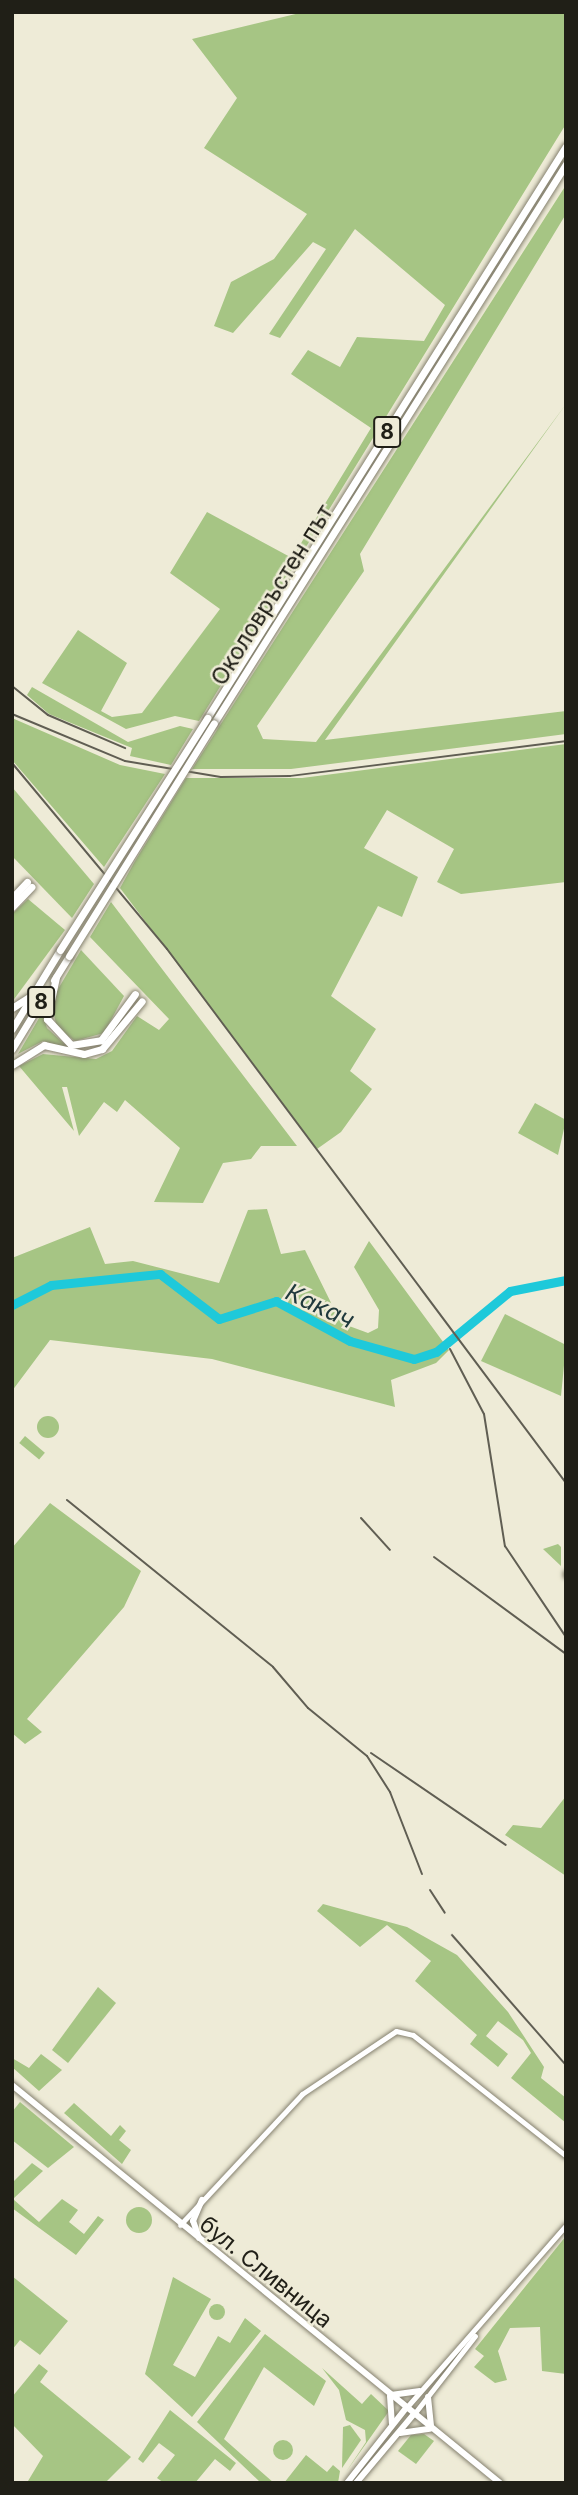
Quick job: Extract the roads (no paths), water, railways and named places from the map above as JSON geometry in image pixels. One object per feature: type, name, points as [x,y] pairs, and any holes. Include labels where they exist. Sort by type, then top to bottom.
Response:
[{"type":"highway","name":"Околовръстен път","points":[[12,1049],[210,721],[566,146]]},
{"type":"highway","name":"Околовръстен път","points":[[12,1029],[60,950],[210,721],[566,164]]},
{"type":"highway","points":[[12,898],[29,885],[12,906]]},
{"type":"highway","points":[[12,1008],[48,971]]},
{"type":"highway","points":[[56,977],[47,1018],[71,1045],[101,1040],[135,994]]},
{"type":"highway","points":[[12,1065],[44,1045],[84,1054],[102,1049],[142,1001]]},
{"type":"main road","name":"бул. Сливница","points":[[12,2085],[180,2225],[500,2483]]},
{"type":"main road","points":[[202,2200],[193,2224],[202,2242]]},
{"type":"main road","points":[[391,2428],[390,2395],[420,2391]]},
{"type":"main road","points":[[398,2434],[431,2429],[428,2397]]},
{"type":"main road","points":[[347,2483],[406,2408]]},
{"type":"main road","points":[[356,2483],[414,2414]]},
{"type":"street","points":[[180,2225],[302,2094],[397,2031],[413,2035],[566,2156]]},
{"type":"street","points":[[414,2414],[478,2330],[566,2225]]},
{"type":"street","points":[[406,2408],[478,2330]]},
{"type":"waterway","name":"Какач","points":[[12,1305],[51,1285],[160,1274],[219,1319],[276,1301],[350,1341],[414,1359],[436,1352],[510,1291],[566,1280]]},
{"type":"railway","points":[[12,686],[48,715],[125,748]]},
{"type":"railway","points":[[12,714],[125,761],[221,777],[290,776],[566,741]]},
{"type":"railway","points":[[12,763],[167,949],[566,1483]]},
{"type":"railway","points":[[450,1349],[484,1414],[505,1546],[566,1637]]},
{"type":"railway","points":[[67,1500],[273,1667],[308,1708],[367,1756],[390,1792],[422,1874]]},
{"type":"railway","points":[[361,1518],[390,1550]]},
{"type":"railway","points":[[434,1557],[566,1654]]},
{"type":"railway","points":[[371,1753],[506,1845]]},
{"type":"railway","points":[[430,1890],[445,1913]]},
{"type":"railway","points":[[452,1935],[566,2065]]}]
